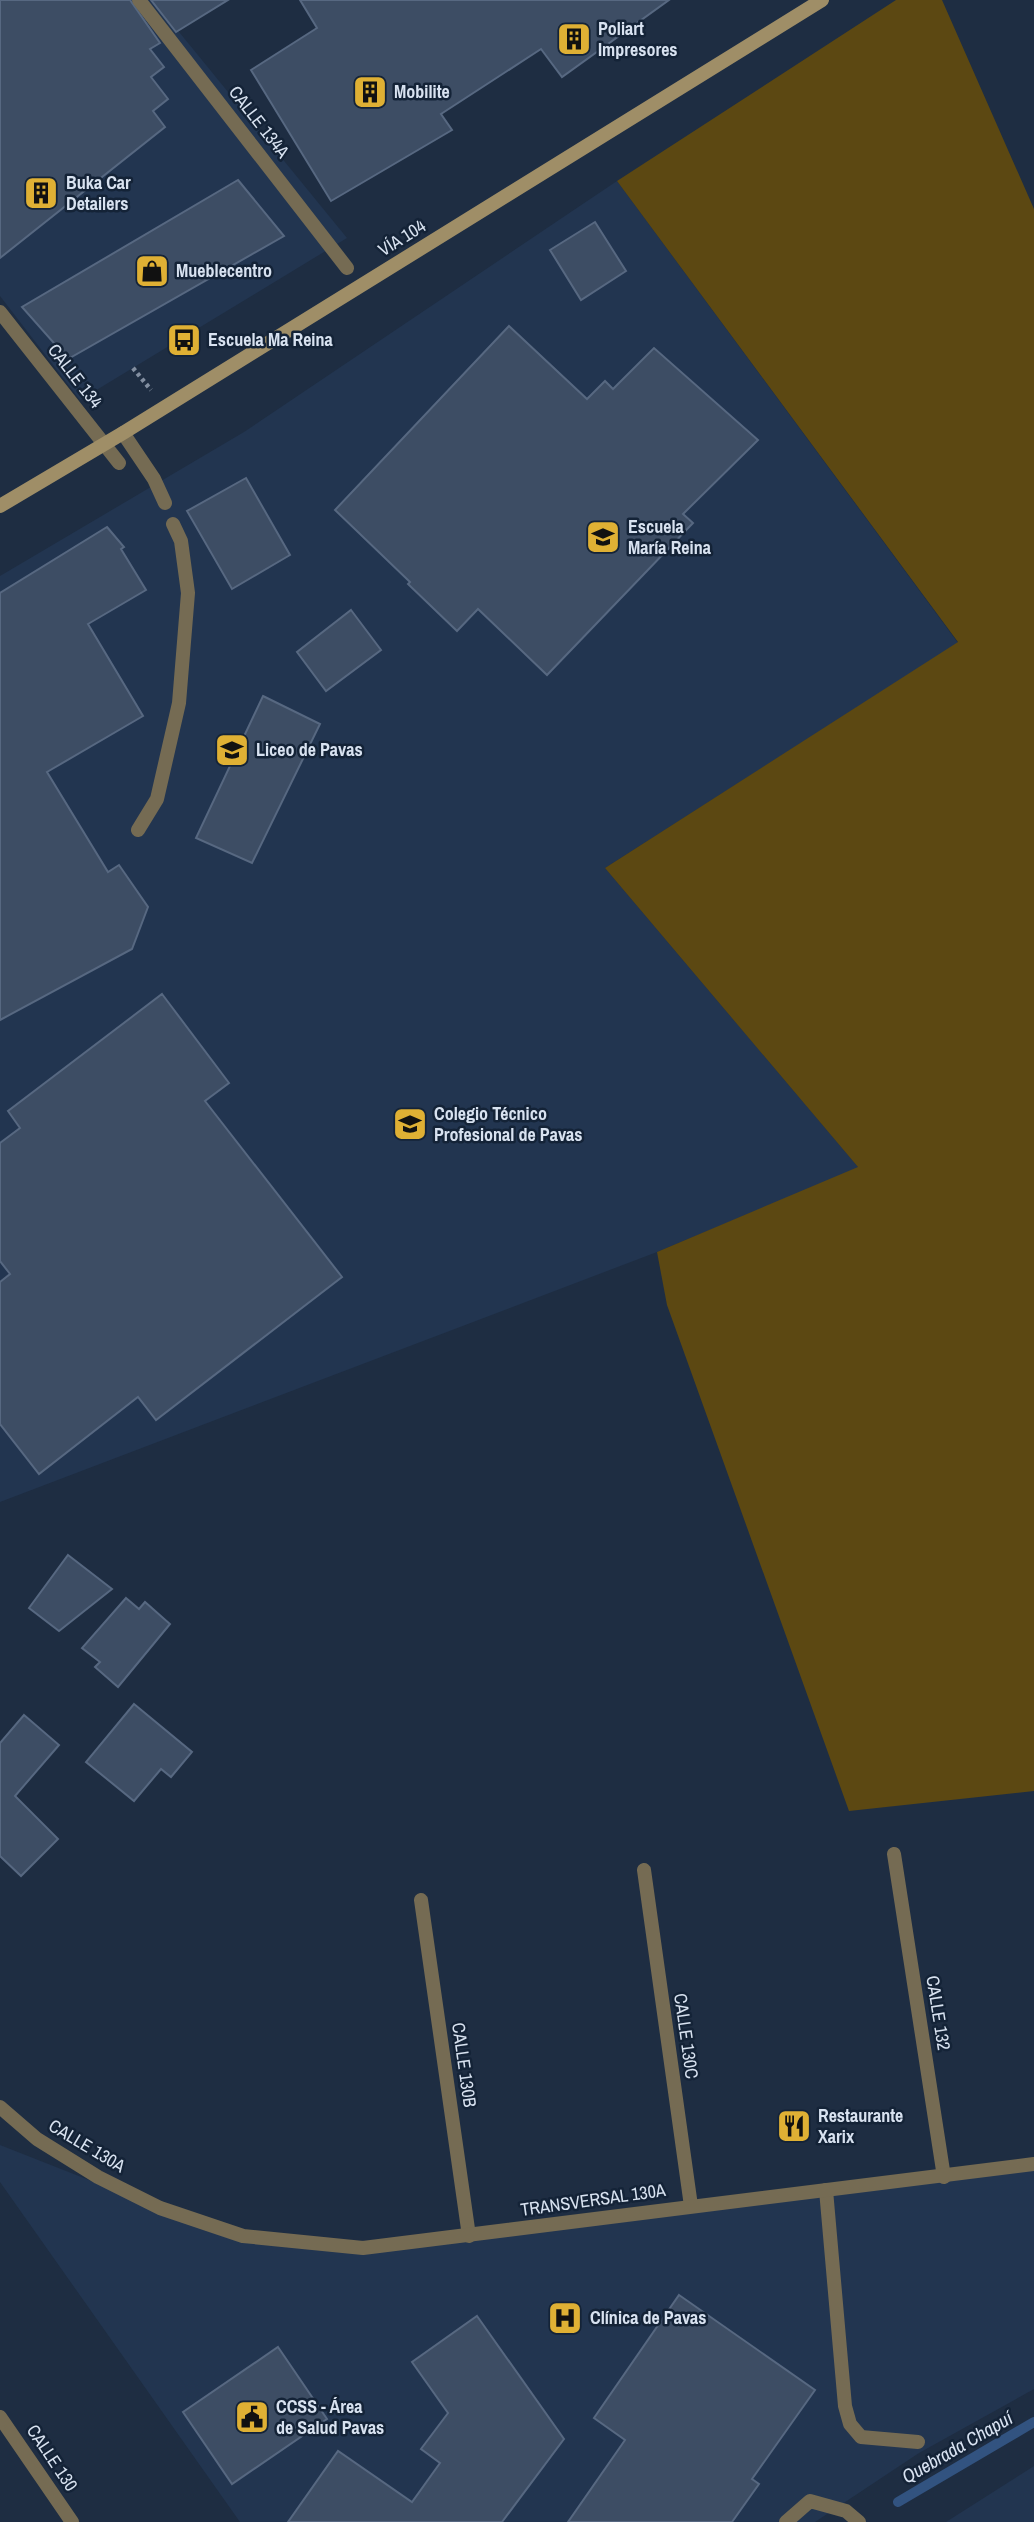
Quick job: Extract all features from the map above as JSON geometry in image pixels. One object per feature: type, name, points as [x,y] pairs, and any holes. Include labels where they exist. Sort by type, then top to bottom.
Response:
[{"type":"main road","name":"VÍA 104","points":[[0,506],[123,433],[822,0]]},
{"type":"street","name":"CALLE 134A","points":[[139,0],[347,268]]},
{"type":"street","name":"CALLE 134","points":[[0,312],[119,463]]},
{"type":"street","points":[[123,433],[154,478],[164,503]]},
{"type":"street","points":[[138,830],[158,799],[178,703],[188,593],[181,541],[173,524]]},
{"type":"street","name":"CALLE 132","points":[[894,1854],[944,2177]]},
{"type":"street","name":"CALLE 130C","points":[[644,1870],[691,2206]]},
{"type":"street","name":"CALLE 130B","points":[[421,1900],[469,2236]]},
{"type":"street","name":"CALLE 130A","points":[[0,2107],[37,2139],[98,2177],[160,2208]]},
{"type":"street","name":"TRANSVERSAL 130A","points":[[160,2208],[243,2236],[362,2248],[1034,2164]]},
{"type":"street","points":[[826,2190],[845,2406],[850,2424],[861,2437],[918,2442]]},
{"type":"street","name":"CALLE 130","points":[[0,2417],[72,2522]]},
{"type":"street","points":[[786,2522],[810,2501],[846,2511],[859,2522]]},
{"type":"shaded area","points":[[0,0],[153,0],[347,238],[80,400],[0,296]]},
{"type":"shaded area","points":[[896,0],[942,0],[1034,209],[1034,1791],[849,1811],[667,1305],[657,1252],[858,1167],[605,868],[958,642],[617,181]]},
{"type":"shaded area","points":[[617,181],[958,643],[605,868],[859,1168],[657,1252],[0,1502],[0,576],[244,432]]},
{"type":"shaded area","name":"Clínica de Pavas","points":[[0,2145],[160,2208],[243,2236],[363,2248],[1034,2166],[1034,2389],[919,2453],[815,2522],[240,2522],[0,2182]]},
{"type":"shaded area","points":[[1034,2466],[1034,2522],[946,2522]]},
{"type":"building","name":"Buka Car Detailers","points":[[0,0],[130,0],[160,43],[150,49],[164,67],[151,77],[168,99],[153,111],[165,127],[0,258]]},
{"type":"building","points":[[151,0],[228,0],[176,32]]},
{"type":"building","name":"Mobilite","points":[[300,0],[669,0],[562,77],[541,49],[441,114],[452,130],[331,201],[251,70],[317,28]]},
{"type":"building","name":"Mueblecentro","points":[[238,180],[284,236],[68,359],[22,307]]},
{"type":"building","points":[[595,222],[626,271],[581,300],[550,250]]},
{"type":"building","points":[[509,326],[587,399],[605,381],[613,389],[654,348],[758,440],[683,514],[693,523],[547,675],[478,609],[457,631],[335,510]]},
{"type":"building","points":[[246,478],[290,555],[232,589],[187,511]]},
{"type":"building","points":[[107,527],[124,547],[121,549],[146,590],[88,624],[143,716],[47,772],[108,872],[119,865],[148,907],[132,949],[0,1020],[0,593]]},
{"type":"building","points":[[351,610],[381,650],[326,691],[297,652]]},
{"type":"building","points":[[263,696],[320,724],[252,863],[196,838]]},
{"type":"building","points":[[162,994],[229,1083],[205,1101],[342,1277],[156,1420],[138,1397],[39,1474],[0,1424],[0,1282],[10,1274],[0,1261],[0,1143],[20,1128],[8,1111]]},
{"type":"building","points":[[68,1555],[112,1589],[59,1631],[29,1608]]},
{"type":"building","points":[[126,1598],[139,1609],[145,1602],[170,1624],[118,1687],[95,1667],[100,1662],[82,1648]]},
{"type":"building","points":[[134,1704],[192,1752],[171,1777],[161,1769],[134,1801],[86,1762]]},
{"type":"building","points":[[24,1715],[59,1745],[15,1796],[58,1839],[21,1876],[0,1856],[0,1743]]},
{"type":"building","points":[[679,2295],[815,2390],[752,2479],[759,2484],[732,2522],[568,2522],[625,2440],[594,2418]]},
{"type":"building","points":[[477,2316],[564,2439],[502,2522],[288,2522],[338,2451],[412,2502],[440,2463],[421,2449],[448,2413],[412,2362]]},
{"type":"building","points":[[278,2347],[327,2419],[232,2484],[183,2412]]},
{"type":"waterway","name":"Quebrada Chapuí","points":[[898,2502],[1034,2422]]},
{"type":"place","name":"Poliart Impresores","points":[[574,39]]},
{"type":"place","name":"Mobilite","points":[[370,92]]},
{"type":"place","name":"Buka Car Detailers","points":[[41,193]]},
{"type":"place","name":"Mueblecentro","points":[[152,271]]},
{"type":"place","name":"Escuela Ma Reina","points":[[184,340]]},
{"type":"place","name":"Escuela María Reina","points":[[603,537]]},
{"type":"place","name":"Liceo de Pavas","points":[[232,750]]},
{"type":"place","name":"Colegio Técnico Profesional de Pavas","points":[[410,1124]]},
{"type":"place","name":"Restaurante Xarix","points":[[794,2126]]},
{"type":"place","name":"Clínica de Pavas","points":[[565,2318]]},
{"type":"place","name":"CCSS - Área de Salud Pavas","points":[[252,2417]]}]
